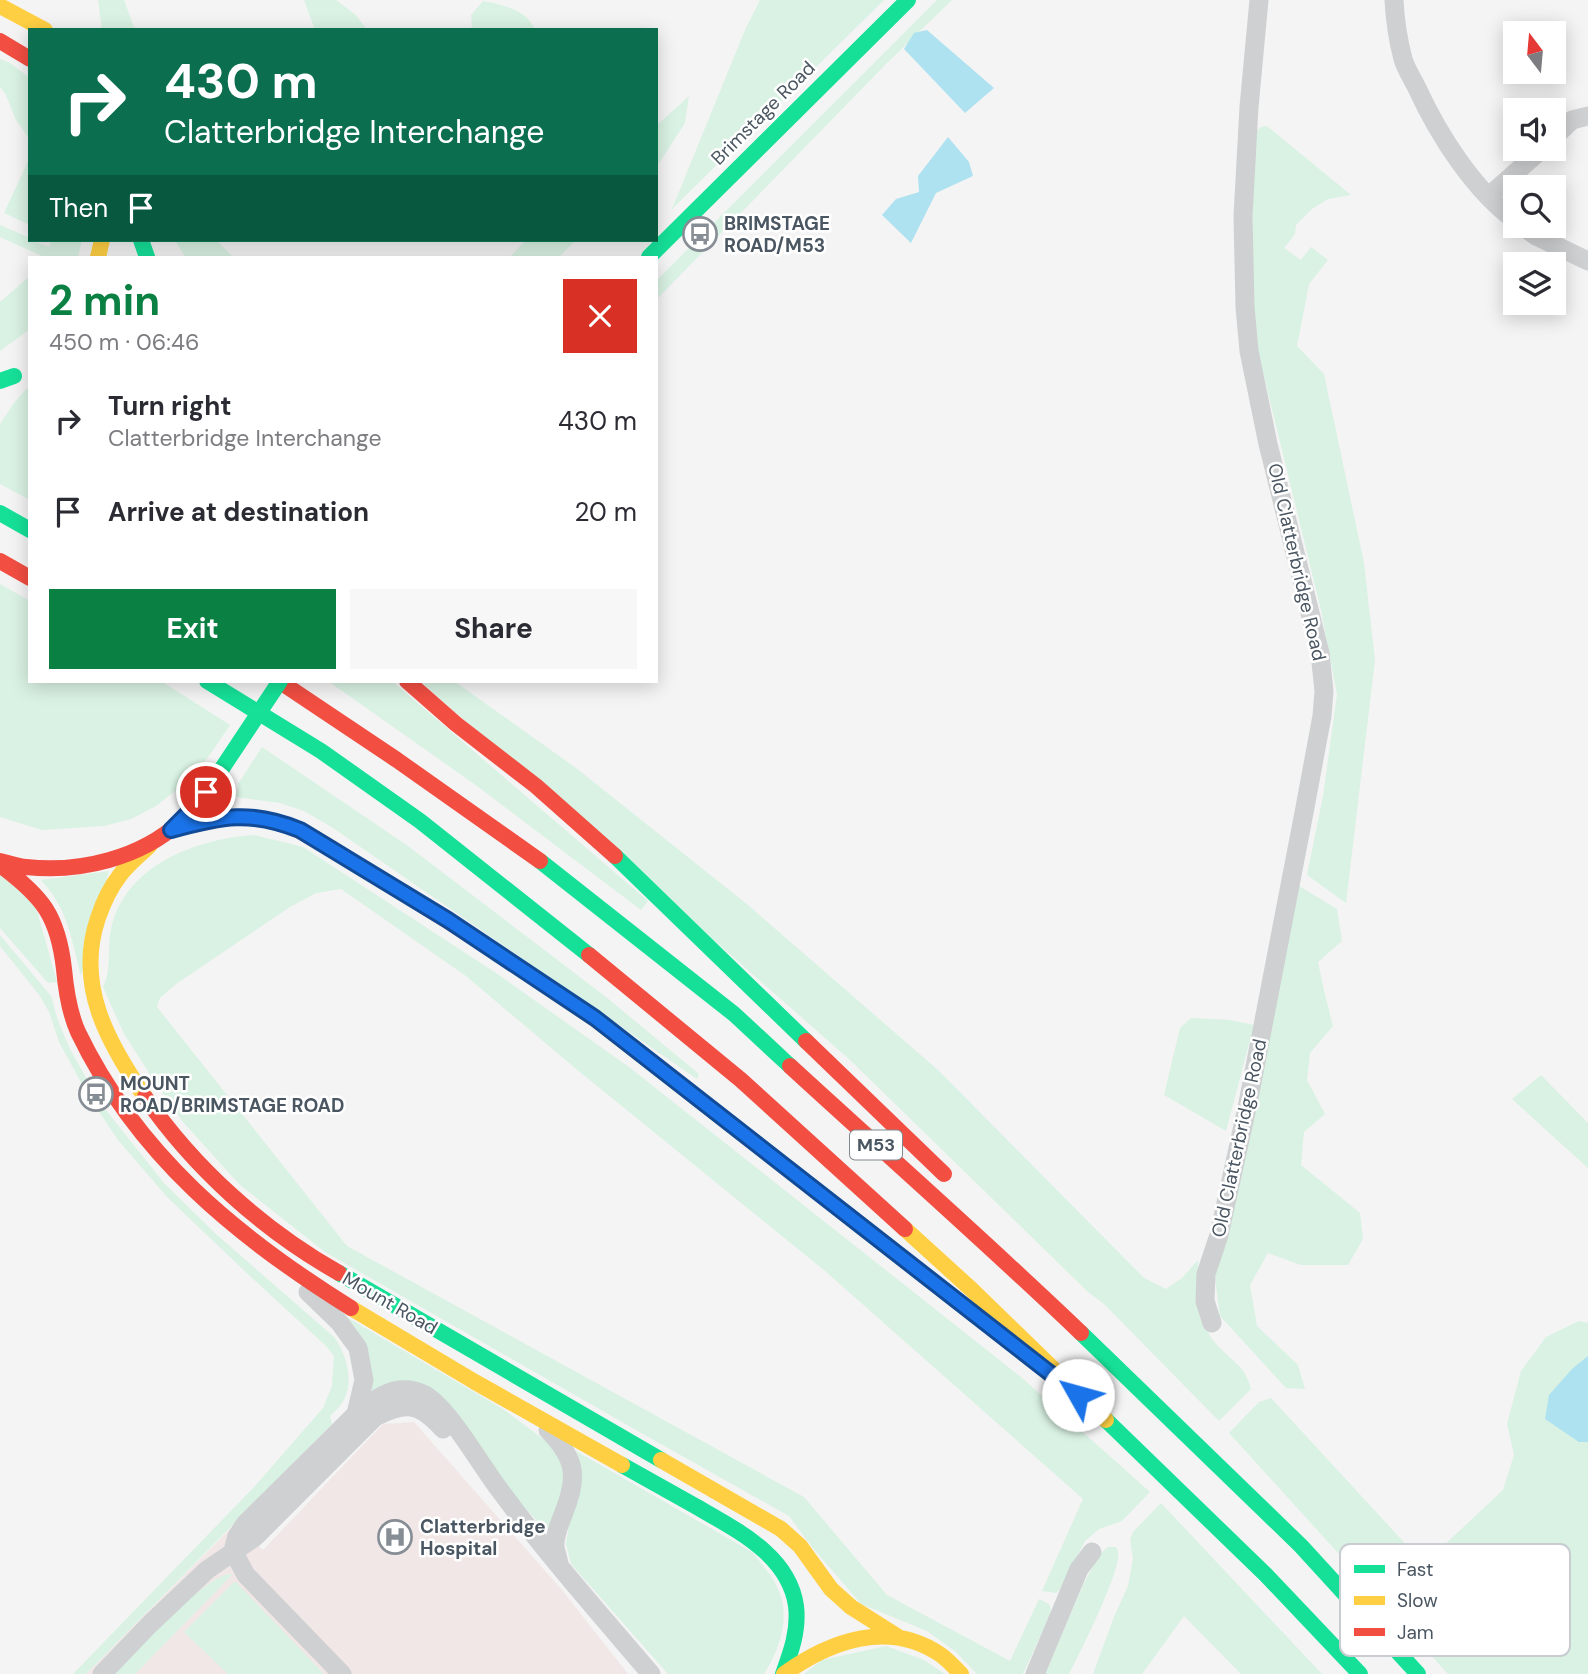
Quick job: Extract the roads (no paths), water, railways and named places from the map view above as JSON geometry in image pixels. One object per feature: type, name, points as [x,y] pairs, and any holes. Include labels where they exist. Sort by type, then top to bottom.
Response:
[{"type":"main road","name":"Brimstage Road","points":[[650,256],[908,0]]},
{"type":"main road","points":[[0,6],[41,28]]},
{"type":"main road","points":[[0,41],[28,58]]},
{"type":"main road","points":[[0,394],[7,378],[28,364]]},
{"type":"main road","points":[[0,513],[28,529]]},
{"type":"main road","points":[[0,561],[28,577]]},
{"type":"main road","name":"M53","points":[[210,683],[321,751],[420,821],[741,1080],[971,1289],[1266,1575],[1340,1653]]},
{"type":"main road","points":[[0,862],[26,867],[67,868],[92,865],[114,859],[171,830],[215,779],[279,683]]},
{"type":"main road","name":"M53","points":[[283,683],[558,874],[734,1014],[1012,1267],[1191,1438],[1301,1546],[1340,1589]]},
{"type":"main road","points":[[409,683],[456,724],[536,786],[618,859],[953,1183]]},
{"type":"main road","points":[[171,830],[243,816],[282,823],[300,830],[448,920],[595,1018],[918,1270]]},
{"type":"main road","name":"Mount Road","points":[[155,840],[120,875],[98,917],[89,960],[92,990],[106,1032],[128,1072],[153,1109],[213,1178],[307,1255],[781,1529],[800,1546],[831,1589],[850,1607],[900,1638]]},
{"type":"main road","name":"Mount Road","points":[[0,862],[36,895],[55,925],[74,1024],[94,1062],[124,1111],[194,1191],[240,1233],[275,1260],[352,1310],[748,1537],[771,1556],[786,1575],[793,1595],[795,1638],[784,1674]]},
{"type":"main road","points":[[1068,1299],[1191,1438]]},
{"type":"main road","points":[[971,1311],[1099,1412]]},
{"type":"main road","points":[[784,1674],[814,1653],[832,1645],[859,1637],[881,1636],[923,1645],[940,1654],[961,1674]]},
{"type":"main road","name":"M53","points":[[1343,1656],[1360,1674]]},
{"type":"main road","name":"M53","points":[[1402,1656],[1418,1674]]},
{"type":"street","name":"Old Clatterbridge Road","points":[[1212,1323],[1205,1301],[1206,1274],[1219,1235],[1248,1103],[1322,716],[1324,691],[1321,653],[1268,444],[1249,351],[1243,266],[1243,216],[1259,0]]},
{"type":"street","points":[[1394,0],[1397,34],[1404,61],[1431,118],[1473,180],[1503,211]]},
{"type":"street","points":[[1566,123],[1588,116]]},
{"type":"street","points":[[1489,196],[1528,161]]},
{"type":"street","points":[[1540,238],[1588,261]]},
{"type":"street","name":"Mount Road","points":[[275,1260],[339,1322],[358,1348],[364,1380],[356,1413]]},
{"type":"street","points":[[342,1674],[246,1574],[233,1552],[237,1536],[245,1524],[356,1413],[376,1398],[401,1390],[415,1391],[438,1405],[561,1568],[651,1674]]},
{"type":"street","points":[[102,1674],[207,1570],[255,1537],[375,1417],[391,1409],[413,1407],[425,1412],[499,1489]]},
{"type":"street","points":[[535,1416],[570,1457],[573,1482],[555,1545],[561,1568]]},
{"type":"street","points":[[1035,1674],[1079,1569],[1092,1552]]},
{"type":"water","points":[[927,30],[994,88],[965,113],[904,49],[914,33]]},
{"type":"water","points":[[948,137],[969,162],[973,176],[936,193],[911,243],[882,215],[896,199],[919,192],[918,176]]},
{"type":"water","points":[[1588,1356],[1588,1442],[1579,1442],[1545,1419],[1549,1395],[1572,1369]]},
{"type":"place","name":"BRIMSTAGE ROAD/M53","points":[[700,234]]},
{"type":"place","name":"MOUNT ROAD/BRIMSTAGE ROAD","points":[[96,1094]]},
{"type":"place","name":"Clatterbridge Hospital","points":[[395,1537]]}]
